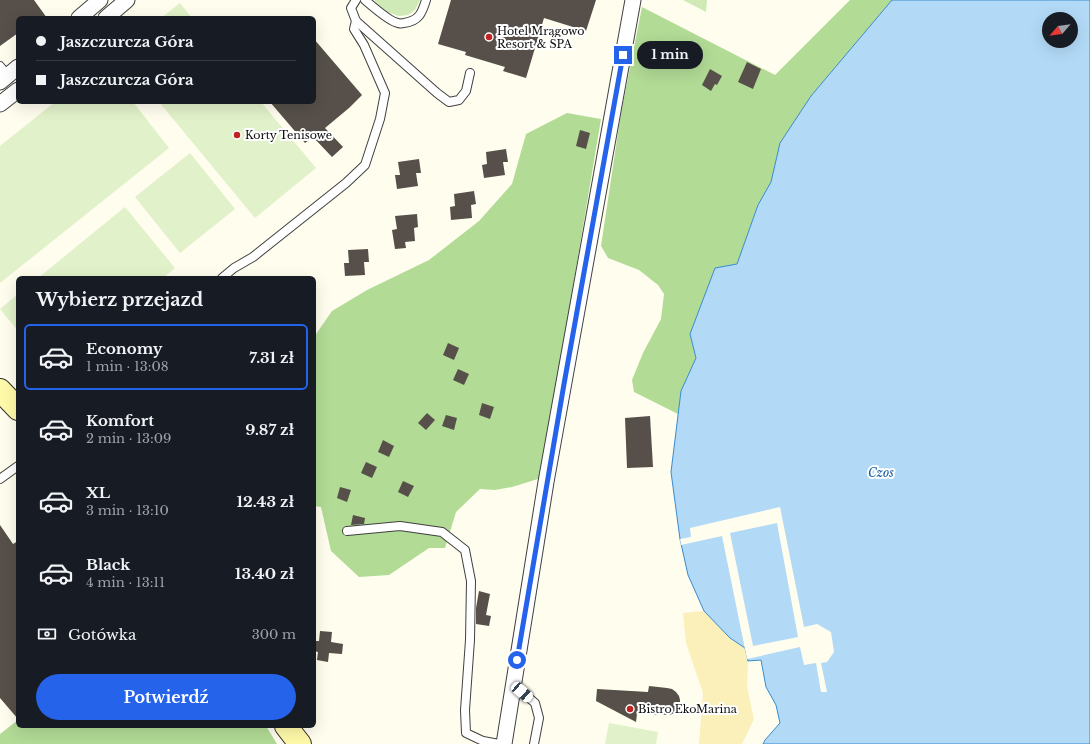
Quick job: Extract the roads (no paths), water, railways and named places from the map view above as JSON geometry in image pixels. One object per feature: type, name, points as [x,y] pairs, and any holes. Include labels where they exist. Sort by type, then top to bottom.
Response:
[{"type":"street","points":[[80,16],[100,0]]},
{"type":"street","points":[[108,16],[127,0]]},
{"type":"street","points":[[504,744],[563,385],[633,0]]},
{"type":"street","points":[[0,104],[16,92]]},
{"type":"street","points":[[1,394],[16,407]]},
{"type":"street","points":[[288,728],[300,744]]},
{"type":"lane","points":[[356,0],[351,8],[356,22],[449,102],[459,100],[466,91],[470,73]]},
{"type":"lane","points":[[364,0],[388,19],[397,23],[409,22],[418,17],[423,10],[426,0]]},
{"type":"lane","points":[[224,276],[259,252],[346,183],[365,165],[380,119],[385,93],[364,45],[354,29],[356,22]]},
{"type":"lane","points":[[0,479],[16,467]]},
{"type":"lane","points":[[347,531],[400,526],[442,532],[465,550],[471,581],[470,640],[465,710],[466,733],[483,741],[499,744]]},
{"type":"lane","points":[[512,690],[522,692],[535,703],[539,718],[534,744]]},
{"type":"water","name":"Czos","points":[[892,0],[1090,0],[1090,744],[763,744],[780,723],[776,705],[766,687],[761,660],[748,661],[745,648],[730,638],[704,611],[688,575],[680,539],[671,472],[681,391],[696,358],[690,334],[715,268],[737,264],[758,205],[771,182],[780,143],[811,96]]},
{"type":"place","name":"Hotel Mrągowo Resort & SPA","points":[[489,37]]},
{"type":"place","name":"Korty Tenisowe","points":[[237,135]]},
{"type":"place","name":"Bistro EkoMarina","points":[[630,709]]}]
